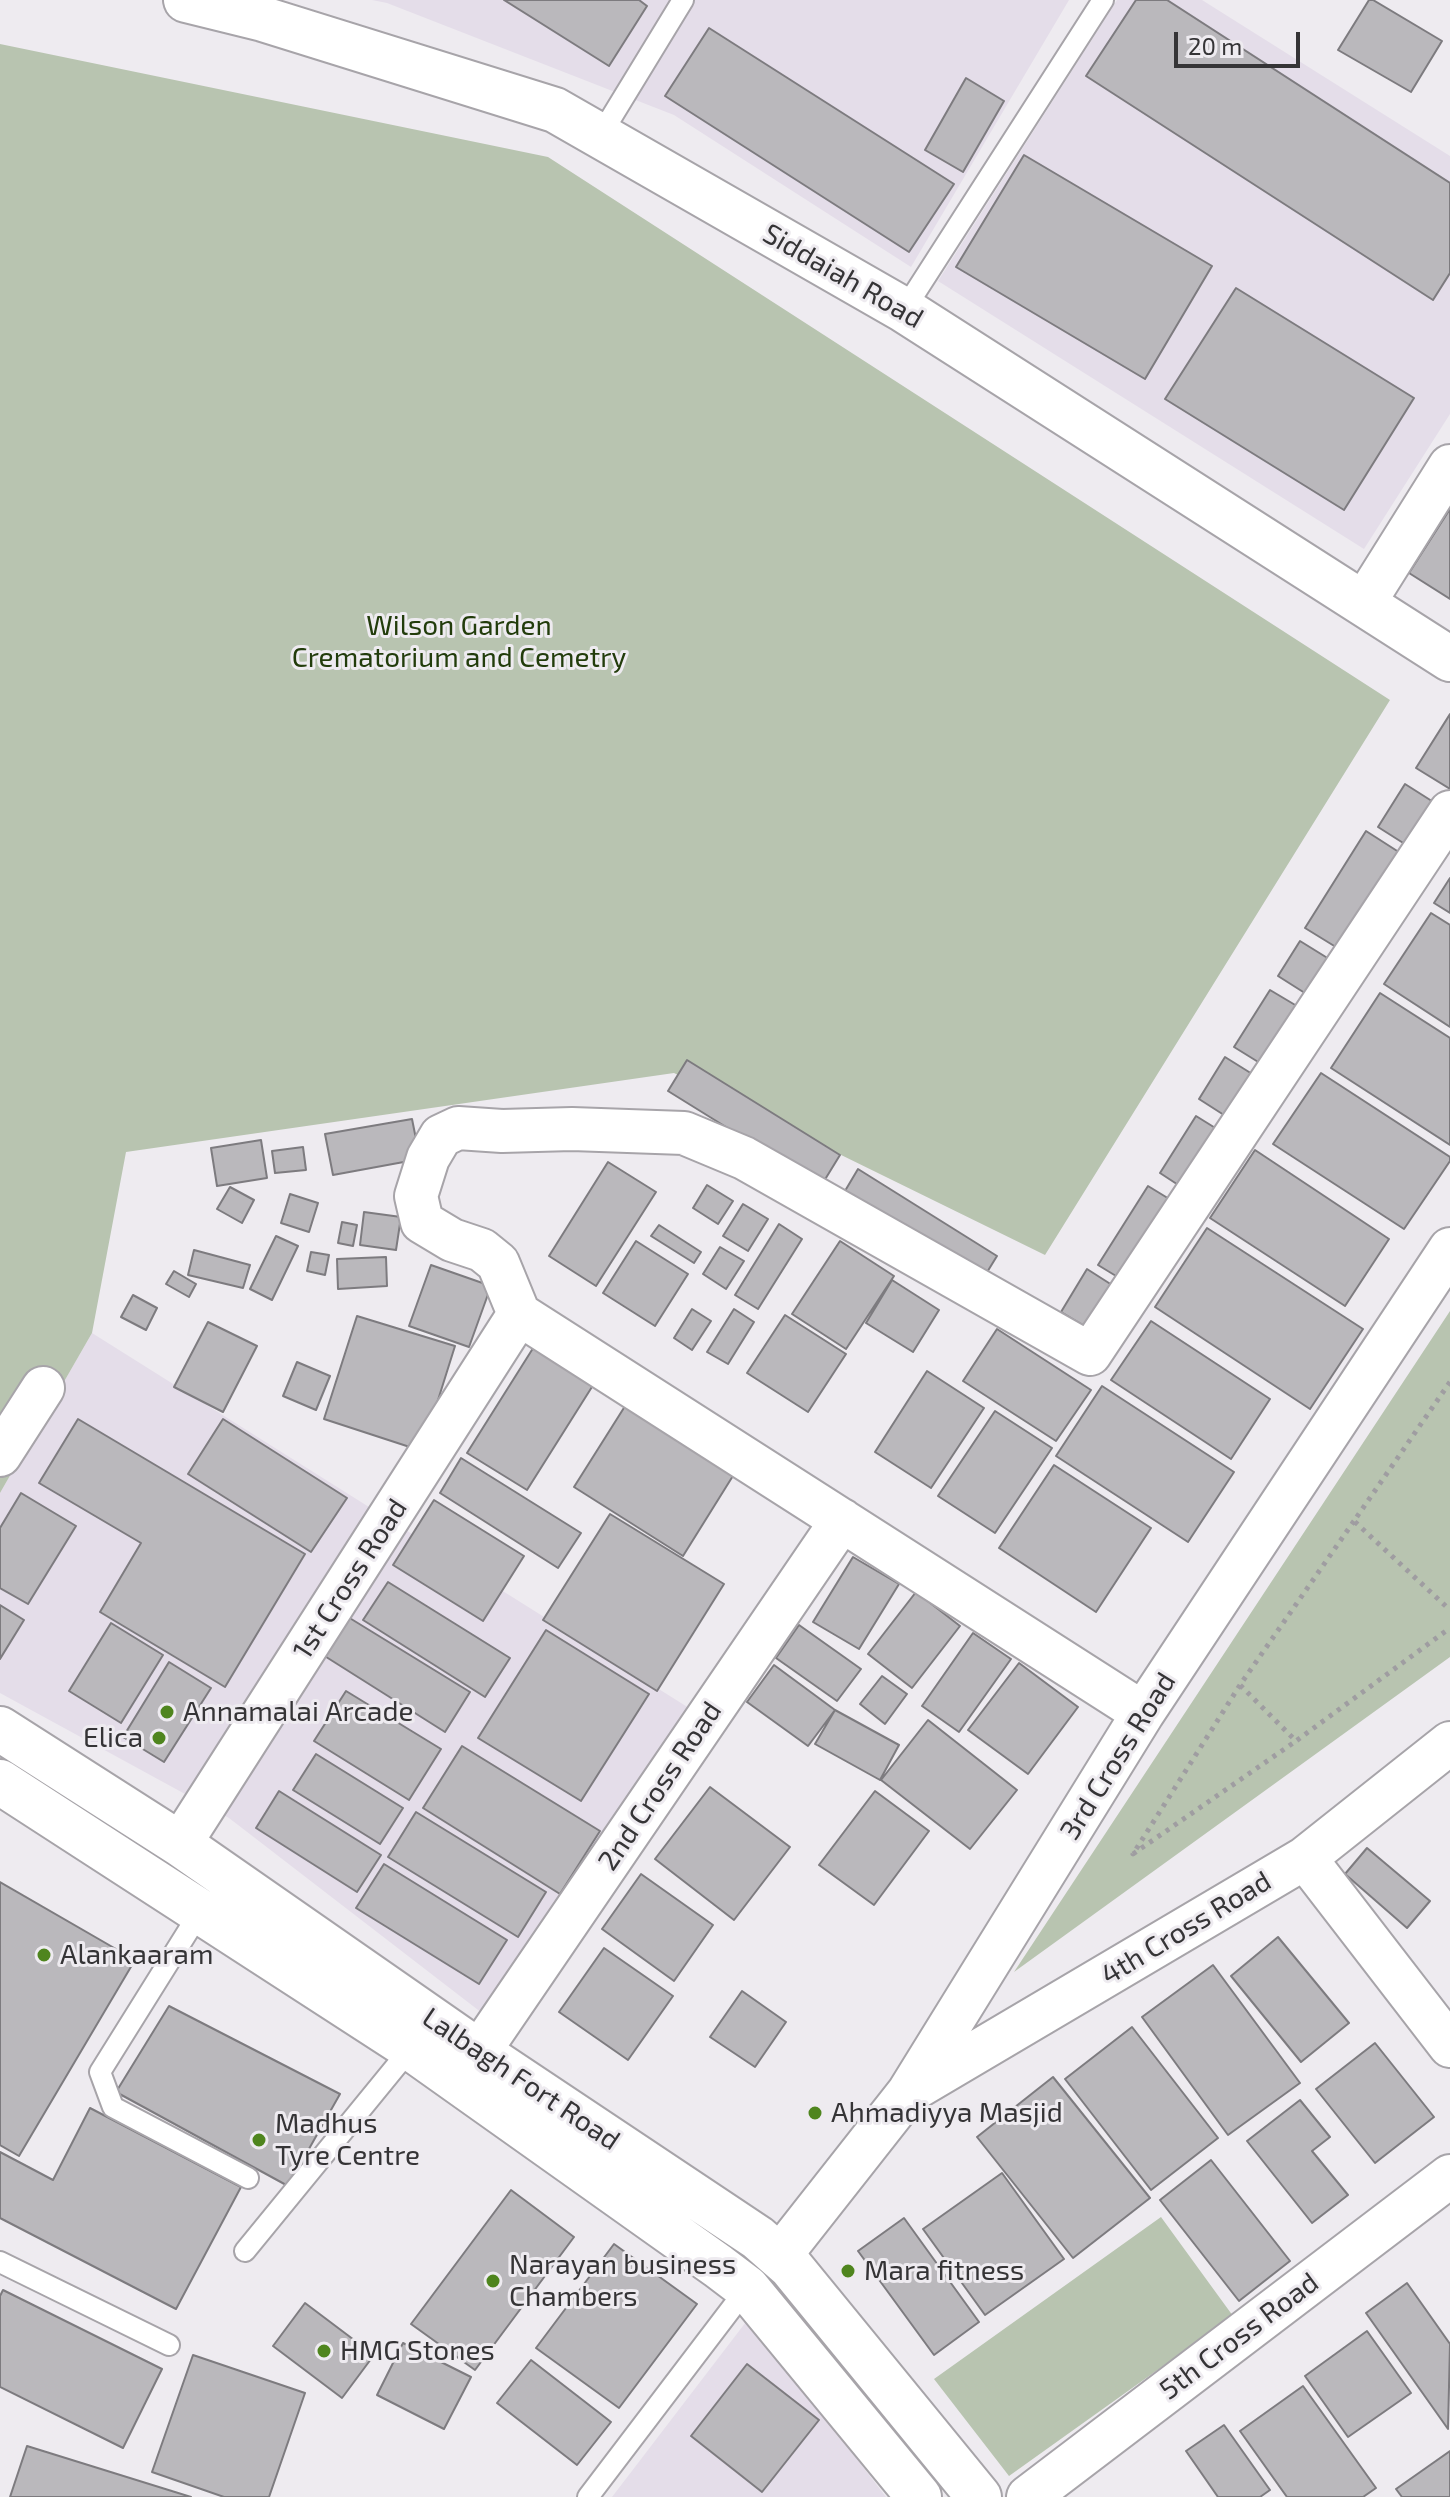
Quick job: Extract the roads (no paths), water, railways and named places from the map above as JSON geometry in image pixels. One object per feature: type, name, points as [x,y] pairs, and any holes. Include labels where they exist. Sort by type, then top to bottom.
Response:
[{"type":"main road","name":"Siddaiah Road","points":[[186,0],[271,10],[555,110],[904,310],[1450,659]]},
{"type":"main road","name":"Lalbagh Fort Road","points":[[0,1729],[180,1844],[479,2052],[758,2238],[791,2267],[979,2497]]},
{"type":"main road","name":"Lalbagh Fort Road","points":[[0,1782],[411,2048],[747,2288],[919,2497]]},
{"type":"street","points":[[1364,603],[1450,466]]},
{"type":"street","points":[[1143,1713],[519,1314],[498,1263],[482,1250],[452,1240],[422,1222],[416,1196],[428,1158],[441,1136],[458,1128],[684,1133],[744,1158],[1090,1354],[1450,812]]},
{"type":"street","name":"3rd Cross Road","points":[[779,2257],[908,2093],[1143,1713],[1450,1249]]},
{"type":"street","name":"1st Cross Road","points":[[180,1844],[519,1314]]},
{"type":"street","points":[[0,1455],[43,1388]]},
{"type":"street","name":"2nd Cross Road","points":[[479,2052],[842,1520]]},
{"type":"street","name":"4th Cross Road","points":[[908,2093],[1305,1858],[1450,1743]]},
{"type":"street","points":[[1305,1858],[1450,2046]]},
{"type":"street","name":"5th Cross Road","points":[[1028,2497],[1450,2176]]},
{"type":"lane","points":[[600,136],[683,0]]},
{"type":"lane","points":[[904,310],[1103,0]]},
{"type":"lane","points":[[200,1912],[100,2072],[113,2107],[248,2178]]},
{"type":"lane","points":[[245,2251],[411,2048]]},
{"type":"lane","points":[[0,2262],[169,2345]]},
{"type":"lane","points":[[588,2497],[747,2288]]},
{"type":"place","name":"Annamalai Arcade","points":[[167,1712]]},
{"type":"place","name":"Elica","points":[[159,1738]]},
{"type":"place","name":"Alankaaram","points":[[44,1955]]},
{"type":"place","name":"Ahmadiyya Masjid","points":[[815,2113]]},
{"type":"place","name":"Madhus Tyre Centre","points":[[259,2140]]},
{"type":"place","name":"Mara fitness","points":[[848,2271]]},
{"type":"place","name":"Narayan business Chambers","points":[[493,2281]]},
{"type":"place","name":"HMG Stones","points":[[324,2351]]},
{"type":"park label","name":"Wilson Garden Crematorium and Cemetry","points":[[459,642]]}]
